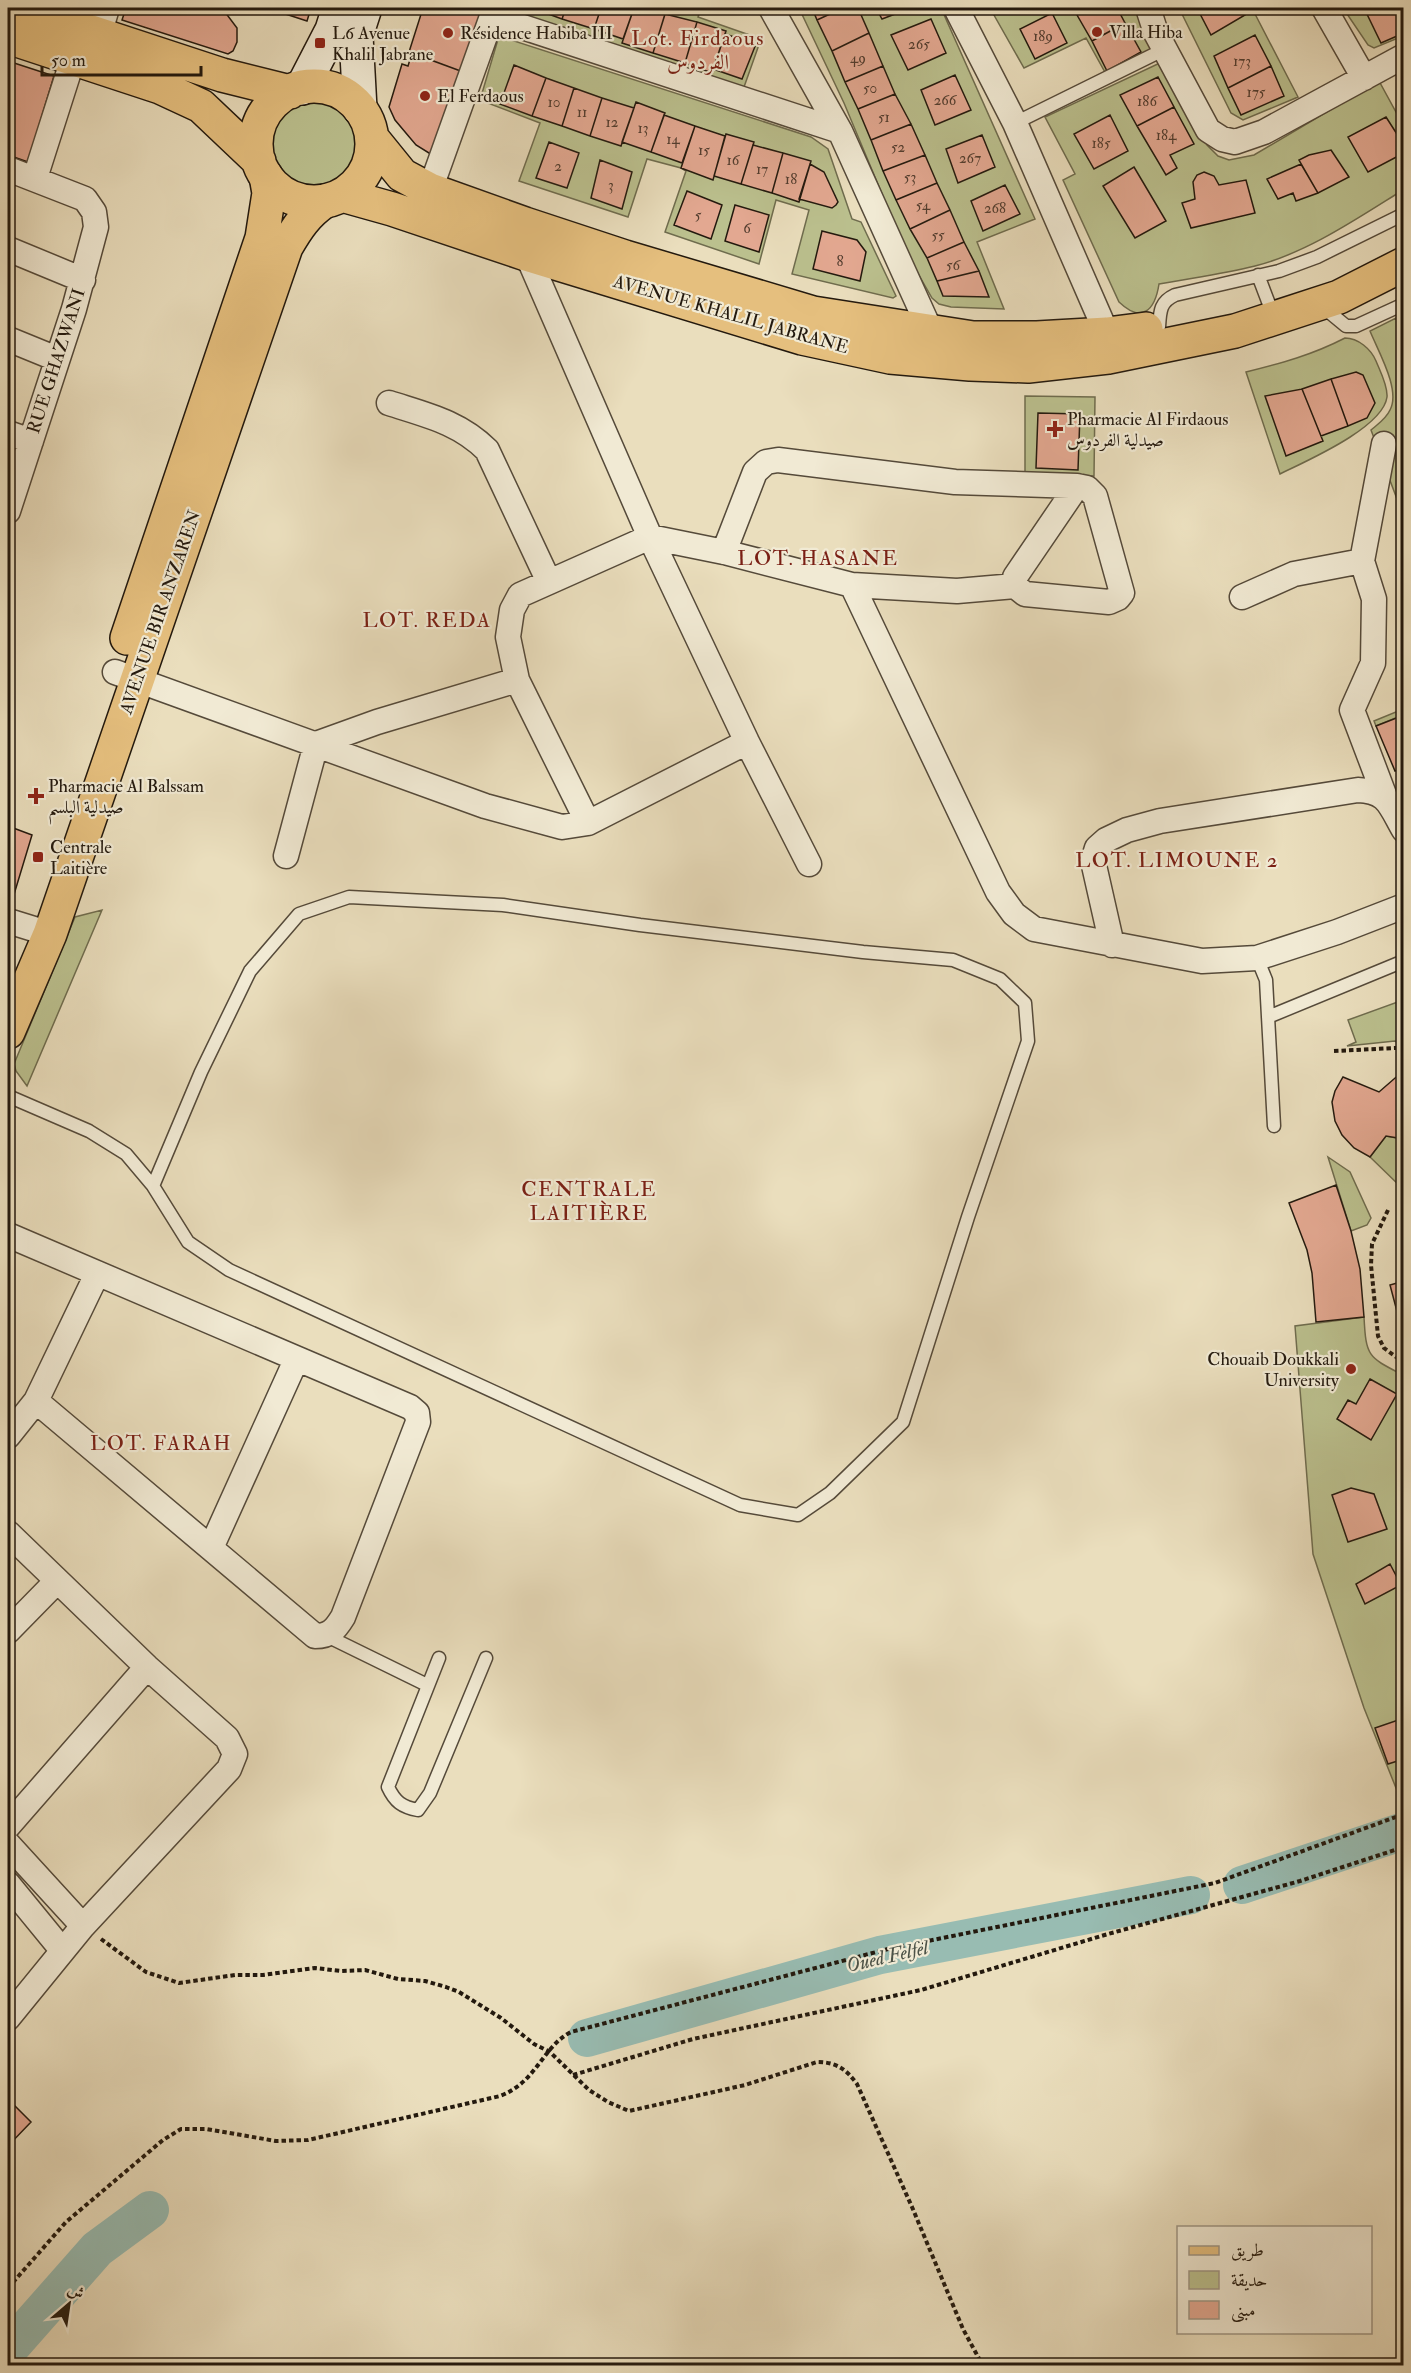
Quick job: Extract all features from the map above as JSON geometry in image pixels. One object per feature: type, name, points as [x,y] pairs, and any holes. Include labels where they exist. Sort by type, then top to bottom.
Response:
[{"type":"main road","points":[[18,8],[103,21],[222,75],[296,90],[328,88],[346,96],[366,123]]},
{"type":"main road","points":[[262,169],[256,146],[263,116],[272,104],[296,90],[332,30],[339,8]]},
{"type":"main road","points":[[8,37],[160,87],[201,106],[262,169],[279,191],[297,200],[311,202],[334,198],[351,189],[365,173],[372,151],[366,123],[356,36],[365,8]]},
{"type":"main road","name":"AVENUE KHALIL JABRANE","points":[[366,123],[402,175],[430,190],[625,257],[890,357],[934,347],[1028,366],[1108,346],[1159,327],[1239,312],[1263,290],[1404,243]]},
{"type":"main road","name":"AVENUE BIR ANZAREN","points":[[126,676],[262,238],[269,193],[262,169]]},
{"type":"main road","name":"AVENUE KHALIL JABRANE","points":[[334,198],[392,209],[526,254],[794,321]]},
{"type":"main road","name":"AVENUE BIR ANZAREN","points":[[8,981],[126,676],[286,247],[311,211],[334,198]]},
{"type":"main road","name":"AVENUE KHALIL JABRANE","points":[[1108,346],[1235,331],[1339,297],[1404,264]]},
{"type":"main road","name":"AVENUE BIR ANZAREN","points":[[8,1032],[29,928]]},
{"type":"street","points":[[771,8],[840,131],[934,347]]},
{"type":"street","points":[[956,8],[1015,123],[1108,346]]},
{"type":"street","points":[[1148,8],[1156,33],[1208,130],[1221,139],[1235,142],[1264,132],[1404,56]]},
{"type":"street","points":[[1324,8],[1364,78]]},
{"type":"street","points":[[430,190],[494,12],[840,131]]},
{"type":"street","points":[[35,178],[73,59]]},
{"type":"street","name":"RUE GHAZWANI","points":[[8,169],[85,199],[94,212],[96,227],[83,279],[8,512]]},
{"type":"street","points":[[516,221],[526,254],[650,537],[747,742],[810,864]]},
{"type":"street","points":[[8,249],[83,279]]},
{"type":"street","points":[[8,339],[57,359]]},
{"type":"street","points":[[389,403],[447,422],[472,434],[487,450],[549,582]]},
{"type":"street","points":[[8,433],[31,441]]},
{"type":"street","points":[[1384,444],[1362,561],[1374,599],[1373,663],[1352,710],[1385,797],[1404,830]]},
{"type":"street","points":[[588,824],[517,680],[508,637],[512,610],[520,596],[650,537],[724,552],[852,585],[957,591],[1015,586],[1025,594],[1109,602],[1118,598],[1122,592],[1095,496],[1088,488],[1077,486],[956,483],[778,460],[766,462],[755,472],[724,552]]},
{"type":"street","points":[[1015,586],[1015,577],[1077,486]]},
{"type":"street","points":[[1242,597],[1294,574],[1362,561]]},
{"type":"street","points":[[852,585],[998,892],[1014,914],[1034,929],[1202,961],[1257,958],[1337,932],[1404,906]]},
{"type":"street","points":[[126,676],[485,806],[533,821],[562,827],[588,824],[747,742]]},
{"type":"street","points":[[316,744],[376,722],[517,680]]},
{"type":"street","points":[[286,856],[316,744]]},
{"type":"street","points":[[1112,945],[1093,861],[1097,848],[1106,840],[1127,830],[1160,821],[1358,790],[1372,791],[1385,797]]},
{"type":"street","points":[[8,1235],[410,1407],[417,1413],[418,1422],[343,1617],[336,1629],[327,1636],[315,1636],[36,1401]]},
{"type":"street","points":[[8,1436],[36,1401],[97,1274]]},
{"type":"street","points":[[211,1548],[296,1360]]},
{"type":"street","points":[[8,1533],[147,1667],[228,1738],[235,1754],[229,1768],[83,1926],[8,2018]]},
{"type":"street","points":[[8,1631],[57,1581]]},
{"type":"street","points":[[8,1826],[147,1667]]},
{"type":"street","points":[[8,1844],[83,1926]]},
{"type":"street","points":[[8,1884],[62,1950]]},
{"type":"lane","points":[[1015,123],[1165,49]]},
{"type":"lane","points":[[1263,290],[1279,271],[1317,257],[1404,214]]},
{"type":"lane","points":[[1320,304],[1346,326],[1356,326],[1404,304]]},
{"type":"lane","points":[[8,1096],[89,1131],[126,1154],[153,1186],[188,1242],[229,1270],[740,1504],[798,1515],[830,1493],[903,1422],[968,1217],[1028,1041],[1025,1003],[1000,979],[953,960],[863,952],[503,905],[349,897],[299,914],[250,971],[201,1072],[153,1186]]},
{"type":"lane","points":[[1257,958],[1266,980],[1274,1126]]},
{"type":"lane","points":[[1268,1017],[1399,963]]},
{"type":"lane","points":[[327,1636],[427,1685]]},
{"type":"lane","points":[[439,1658],[388,1787],[394,1800],[405,1807],[418,1810],[430,1793],[486,1658]]},
{"type":"path","points":[[1334,1051],[1396,1048],[1404,1052]]},
{"type":"path","points":[[1388,1210],[1372,1244],[1371,1265],[1378,1336],[1384,1348],[1404,1363]]},
{"type":"path","points":[[8,2288],[66,2222],[163,2140],[181,2129],[206,2129],[276,2141],[308,2140],[500,2096],[522,2085],[559,2040],[571,2032],[888,1949],[1215,1883],[1404,1814]]},
{"type":"path","points":[[573,2075],[693,2039],[921,1990],[1108,1934],[1300,1881],[1404,1847]]},
{"type":"path","points":[[83,1926],[146,1972],[179,1983],[235,1975],[263,1975],[315,1968],[341,1971],[365,1970],[398,1979],[425,1981],[459,1992],[501,2018],[534,2044],[550,2052],[589,2090],[629,2111],[745,2085],[817,2062],[828,2062],[839,2066],[849,2073],[857,2084],[963,2329],[983,2366]]},
{"type":"green space","points":[[512,8],[701,8],[698,17],[761,39],[744,87],[511,11]]},
{"type":"green space","points":[[799,8],[941,8],[1035,219],[977,242],[1004,309],[951,307],[939,304],[932,298],[908,256],[844,103]]},
{"type":"green space","points":[[990,8],[1136,8],[1157,47],[1106,74],[1086,38],[1024,68]]},
{"type":"green space","points":[[1179,8],[1265,8],[1254,12],[1298,97],[1243,120],[1231,113]]},
{"type":"green space","points":[[1343,8],[1403,8],[1403,36],[1374,48],[1368,45]]},
{"type":"green space","points":[[499,36],[811,137],[828,149],[852,219],[861,222],[896,296],[893,298],[792,274],[809,210],[776,200],[759,264],[665,232],[686,171],[681,168],[647,159],[628,217],[519,181],[540,123],[480,100]]},
{"type":"green space","points":[[1164,61],[1207,145],[1218,156],[1229,160],[1254,155],[1379,81],[1403,125],[1403,190],[1332,234],[1294,253],[1243,269],[1159,284],[1154,301],[1146,311],[1141,313],[1127,309],[1119,302],[1063,180],[1075,174],[1045,117]]},
{"type":"green space","points":[[320,96],[336,101],[353,115],[361,133],[362,152],[355,170],[347,179],[316,194],[298,190],[282,177],[270,160],[266,142],[271,123],[284,109],[292,103]]},
{"type":"green space","points":[[1396,318],[1403,334],[1404,477],[1398,480],[1403,494],[1403,515],[1371,430],[1390,410],[1393,392],[1387,370],[1370,331]]},
{"type":"green space","points":[[1345,338],[1359,342],[1374,357],[1386,388],[1387,397],[1382,409],[1358,432],[1280,474],[1246,372],[1297,358]]},
{"type":"green space","points":[[1025,396],[1095,397],[1094,476],[1025,474]]},
{"type":"green space","points":[[1403,709],[1403,715],[1376,726],[1374,721]]},
{"type":"green space","points":[[102,910],[27,1086],[16,1071],[14,1064],[75,917]]},
{"type":"green space","points":[[1403,1000],[1403,1045],[1395,1041],[1347,1046],[1356,1042],[1348,1020]]},
{"type":"green space","points":[[1386,1136],[1403,1139],[1403,1189],[1370,1157]]},
{"type":"green space","points":[[1328,1157],[1350,1172],[1371,1218],[1367,1225],[1351,1231]]},
{"type":"green space","points":[[1364,1317],[1366,1340],[1371,1354],[1382,1364],[1403,1375],[1404,1790],[1398,1793],[1364,1708],[1313,1554],[1295,1326]]},
{"type":"building","points":[[126,8],[222,8],[237,28],[237,42],[233,51],[228,54],[122,20]]},
{"type":"building","points":[[267,8],[311,8],[307,21]]},
{"type":"building","name":"Résidence Habiba III","points":[[423,8],[468,8],[488,15],[466,73],[409,52]]},
{"type":"building","points":[[532,8],[566,8],[562,19]]},
{"type":"building","points":[[566,8],[601,8],[594,29],[562,19]]},
{"type":"building","points":[[601,8],[634,8],[623,39],[594,29]]},
{"type":"building","points":[[634,8],[655,8],[666,11],[653,53],[622,43]]},
{"type":"building","points":[[812,8],[843,8],[817,20]]},
{"type":"building","points":[[843,8],[858,8],[869,33],[832,51],[817,20]]},
{"type":"building","points":[[876,8],[911,8],[882,19]]},
{"type":"building","name":"Villa Hiba","points":[[1073,8],[1117,8],[1125,23],[1092,41]]},
{"type":"building","points":[[1197,8],[1240,8],[1245,15],[1211,35]]},
{"type":"building","points":[[1364,8],[1396,8],[1404,22],[1404,33],[1381,43]]},
{"type":"building","points":[[1396,8],[1404,8],[1404,22]]},
{"type":"building","points":[[1052,13],[1067,43],[1035,59],[1020,29]]},
{"type":"building","points":[[665,14],[697,22],[685,63],[653,53]]},
{"type":"building","points":[[931,19],[946,53],[908,70],[891,35]]},
{"type":"building","points":[[697,22],[726,31],[712,73],[685,63]]},
{"type":"building","points":[[1125,23],[1141,52],[1107,71],[1092,41]]},
{"type":"building","points":[[869,33],[883,66],[845,82],[832,51]]},
{"type":"building","points":[[725,34],[756,44],[742,79],[713,69]]},
{"type":"building","points":[[1255,35],[1271,66],[1228,88],[1214,56]]},
{"type":"building","name":"El Ferdaous","points":[[412,53],[466,73],[437,158],[416,145],[395,120],[389,107],[402,64],[408,66]]},
{"type":"building","points":[[8,61],[54,76],[28,162],[8,155]]},
{"type":"building","points":[[514,65],[546,78],[532,116],[500,104]]},
{"type":"building","points":[[883,66],[895,94],[858,109],[845,82]]},
{"type":"building","points":[[1271,66],[1284,96],[1241,115],[1228,88]]},
{"type":"building","points":[[955,75],[971,110],[935,125],[921,90]]},
{"type":"building","points":[[1158,77],[1174,107],[1137,126],[1120,95]]},
{"type":"building","points":[[546,78],[574,88],[562,126],[532,116]]},
{"type":"building","points":[[574,88],[602,98],[590,136],[562,126]]},
{"type":"building","points":[[895,94],[911,124],[871,140],[858,109]]},
{"type":"building","points":[[602,98],[634,108],[621,146],[590,136]]},
{"type":"building","points":[[636,102],[665,113],[651,152],[622,142]]},
{"type":"building","points":[[1174,107],[1194,144],[1170,155],[1177,168],[1166,175],[1137,126]]},
{"type":"building","points":[[664,115],[695,126],[682,163],[651,152]]},
{"type":"building","points":[[1110,115],[1128,151],[1094,169],[1074,134]]},
{"type":"building","points":[[1386,117],[1404,145],[1404,153],[1368,172],[1348,137]]},
{"type":"building","points":[[911,124],[925,155],[883,171],[871,140]]},
{"type":"building","points":[[695,126],[725,136],[713,180],[681,168]]},
{"type":"building","points":[[726,134],[754,142],[741,184],[714,176]]},
{"type":"building","points":[[982,135],[995,167],[958,183],[946,149]]},
{"type":"building","points":[[549,142],[579,153],[567,188],[536,178]]},
{"type":"building","points":[[753,145],[783,153],[772,193],[741,184]]},
{"type":"building","points":[[1331,150],[1349,177],[1318,193],[1299,160]]},
{"type":"building","points":[[783,153],[811,161],[799,202],[772,193]]},
{"type":"building","points":[[925,155],[937,183],[896,200],[883,171]]},
{"type":"building","points":[[600,160],[632,172],[622,209],[591,198]]},
{"type":"building","points":[[810,164],[824,172],[838,202],[832,208],[799,199]]},
{"type":"building","points":[[1301,164],[1318,193],[1296,201],[1293,193],[1278,199],[1267,179]]},
{"type":"building","points":[[1134,167],[1166,221],[1135,238],[1103,186]]},
{"type":"building","points":[[1204,172],[1214,176],[1219,185],[1246,180],[1255,213],[1191,228],[1182,203],[1195,199],[1193,182],[1197,175]]},
{"type":"building","points":[[937,183],[950,210],[910,229],[896,200]]},
{"type":"building","points":[[1005,185],[1020,214],[983,231],[971,201]]},
{"type":"building","points":[[687,191],[722,205],[711,239],[674,225]]},
{"type":"building","points":[[735,205],[769,215],[759,252],[725,241]]},
{"type":"building","points":[[950,210],[964,242],[927,258],[910,229]]},
{"type":"building","points":[[822,231],[857,240],[866,252],[860,281],[813,269]]},
{"type":"building","points":[[964,242],[979,271],[937,281],[927,258]]},
{"type":"building","points":[[979,271],[989,297],[943,296],[937,281]]},
{"type":"building","points":[[1356,372],[1363,375],[1375,403],[1367,418],[1348,426],[1331,379]]},
{"type":"building","points":[[1331,379],[1348,426],[1321,436],[1302,389]]},
{"type":"building","points":[[1302,389],[1323,441],[1286,456],[1265,396]]},
{"type":"building","points":[[1038,413],[1080,414],[1078,470],[1036,468]]},
{"type":"building","points":[[1404,715],[1404,768],[1395,771],[1376,726]]},
{"type":"building","points":[[8,826],[32,835],[9,911],[8,911]]},
{"type":"building","points":[[1402,1072],[1404,1139],[1386,1136],[1370,1157],[1354,1148],[1342,1135],[1335,1121],[1332,1102],[1335,1091],[1343,1077],[1379,1092]]},
{"type":"building","points":[[1336,1185],[1360,1269],[1364,1317],[1316,1322],[1312,1273],[1307,1250],[1289,1203]]},
{"type":"building","points":[[1404,1281],[1404,1338],[1390,1285]]},
{"type":"building","points":[[1370,1379],[1397,1394],[1371,1440],[1337,1419],[1348,1400],[1356,1404]]},
{"type":"building","points":[[1351,1488],[1374,1494],[1387,1529],[1348,1542],[1332,1495]]},
{"type":"building","points":[[1390,1564],[1401,1585],[1365,1604],[1356,1584]]},
{"type":"building","points":[[1404,1718],[1404,1759],[1388,1764],[1375,1728]]},
{"type":"building","points":[[8,2099],[31,2122],[8,2146]]},
{"type":"waterway","name":"Oued Felfel","points":[[1242,1885],[1404,1831]]},
{"type":"waterway","name":"Oued Felfel","points":[[587,2038],[880,1955],[1191,1895]]},
{"type":"waterway","name":"Oued Felfel","points":[[8,2350],[97,2249],[150,2210]]},
{"type":"place","name":"Villa Hiba","points":[[1097,32]]},
{"type":"place","name":"Résidence Habiba III","points":[[448,33]]},
{"type":"place","name":"L6 Avenue Khalil Jabrane","points":[[320,43]]},
{"type":"place","name":"El Ferdaous","points":[[425,96]]},
{"type":"place","name":"Pharmacie Al Firdaous صيدلية الفردوس","points":[[1055,429]]},
{"type":"place","name":"Pharmacie Al Balssam صيدلية البلسم","points":[[36,796]]},
{"type":"place","name":"Centrale Laitière","points":[[38,857]]},
{"type":"place","name":"Chouaib Doukkali University","points":[[1351,1369]]},
{"type":"district","name":"Lot. Firdaous الفردوس","points":[[698,50]]},
{"type":"district","name":"LOT. HASANE","points":[[818,558]]},
{"type":"district","name":"LOT. REDA","points":[[427,620]]},
{"type":"district","name":"LOT. LIMOUNE 2","points":[[1177,860]]},
{"type":"district","name":"CENTRALE LAITIÈRE","points":[[589,1201]]},
{"type":"district","name":"LOT. FARAH","points":[[161,1443]]}]
